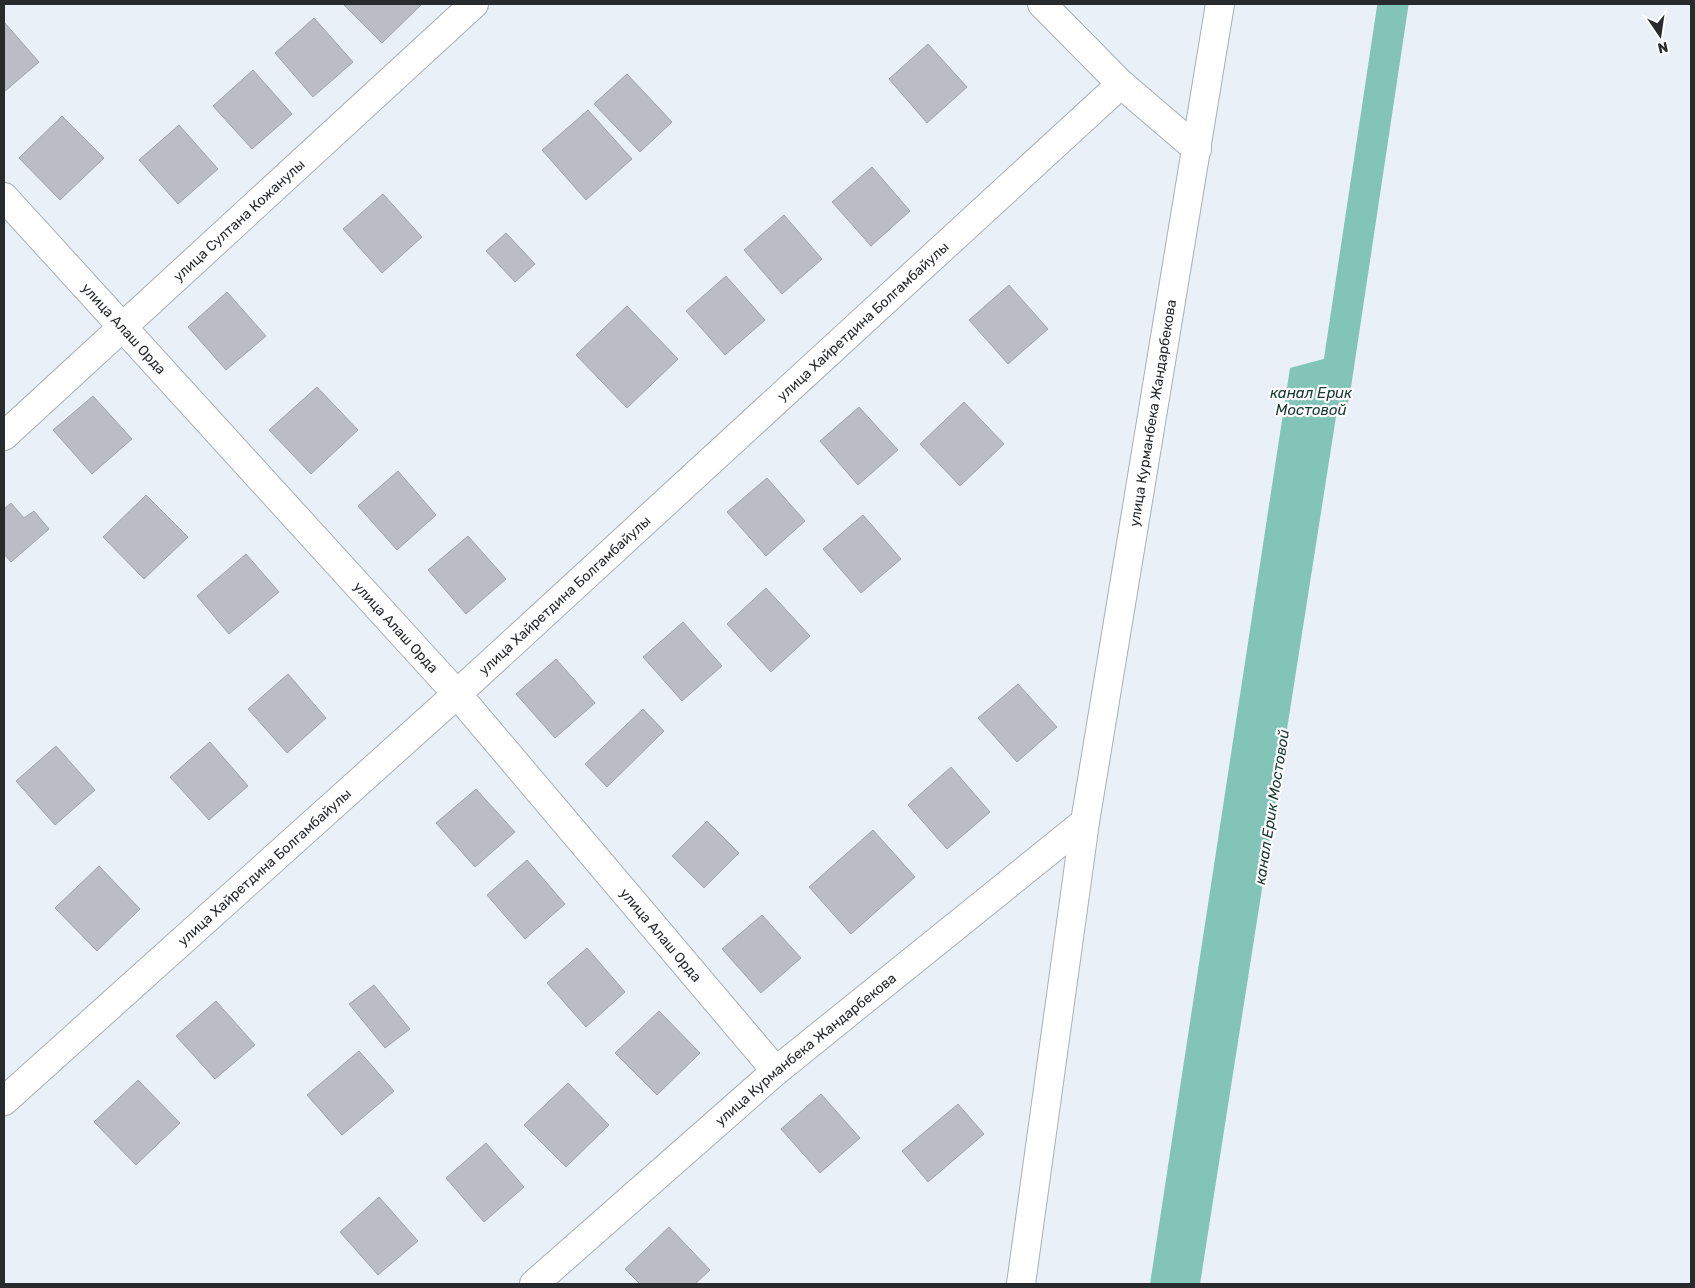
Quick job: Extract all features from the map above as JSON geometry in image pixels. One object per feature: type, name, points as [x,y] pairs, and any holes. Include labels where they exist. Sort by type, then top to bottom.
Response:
[{"type":"street","name":"улица Султана Кожанулы","points":[[4,436],[474,4]]},
{"type":"street","points":[[1042,4],[1121,84],[1197,149]]},
{"type":"street","name":"улица Курманбека Жандарбекова","points":[[1021,1284],[1085,822],[1220,4]]},
{"type":"street","name":"улица Хайретдина Болгамбайулы","points":[[4,1101],[457,694],[1121,84]]},
{"type":"street","name":"улица Алаш Орда","points":[[4,197],[457,694],[776,1070]]},
{"type":"street","name":"улица Курманбека Жандарбекова","points":[[534,1284],[776,1070],[1085,822]]},
{"type":"water","name":"канал Ерик Мостовой","points":[[1346,353],[1200,1284],[1150,1284],[1290,368]]},
{"type":"building","points":[[343,4],[422,4],[382,43]]},
{"type":"building","points":[[314,18],[353,62],[313,97],[275,53]]},
{"type":"building","points":[[4,22],[39,62],[4,92]]},
{"type":"building","points":[[928,44],[967,87],[927,123],[889,79]]},
{"type":"building","points":[[253,70],[292,114],[252,149],[213,106]]},
{"type":"building","points":[[627,74],[672,122],[640,152],[594,104]]},
{"type":"building","points":[[588,110],[632,159],[586,200],[542,150]]},
{"type":"building","points":[[62,116],[104,158],[60,200],[19,158]]},
{"type":"building","points":[[179,125],[218,169],[178,204],[139,160]]},
{"type":"building","points":[[872,167],[910,211],[871,246],[832,202]]},
{"type":"building","points":[[383,194],[422,237],[382,273],[343,229]]},
{"type":"building","points":[[784,215],[822,259],[782,294],[744,250]]},
{"type":"building","points":[[506,233],[535,264],[515,282],[486,251]]},
{"type":"building","points":[[726,276],[765,320],[725,355],[686,311]]},
{"type":"building","points":[[1009,285],[1048,329],[1008,364],[969,320]]},
{"type":"building","points":[[227,292],[266,336],[226,370],[188,327]]},
{"type":"building","points":[[627,306],[678,359],[627,408],[576,355]]},
{"type":"building","points":[[317,387],[358,430],[311,474],[269,430]]},
{"type":"building","points":[[93,396],[132,439],[92,474],[53,430]]},
{"type":"building","points":[[964,402],[1004,444],[960,486],[920,444]]},
{"type":"building","points":[[859,407],[898,450],[858,485],[820,441]]},
{"type":"building","points":[[398,471],[436,515],[397,550],[358,506]]},
{"type":"building","points":[[767,478],[805,521],[766,556],[727,512]]},
{"type":"building","points":[[146,495],[188,537],[144,579],[103,537]]},
{"type":"building","points":[[11,503],[24,518],[34,511],[49,529],[11,562],[4,554],[4,509]]},
{"type":"building","points":[[863,515],[901,559],[861,593],[823,549]]},
{"type":"building","points":[[468,536],[506,579],[466,614],[428,570]]},
{"type":"building","points":[[246,554],[279,592],[229,634],[197,596]]},
{"type":"building","points":[[766,588],[810,636],[771,672],[727,624]]},
{"type":"building","points":[[683,622],[722,666],[682,701],[643,657]]},
{"type":"building","points":[[556,659],[595,703],[555,738],[516,694]]},
{"type":"building","points":[[288,674],[326,718],[287,753],[248,709]]},
{"type":"building","points":[[1018,684],[1057,727],[1017,762],[978,718]]},
{"type":"building","points":[[643,709],[664,731],[607,787],[585,764]]},
{"type":"building","points":[[210,742],[248,786],[209,820],[170,777]]},
{"type":"building","points":[[56,746],[95,790],[55,825],[16,781]]},
{"type":"building","points":[[951,767],[990,812],[947,849],[908,805]]},
{"type":"building","points":[[476,789],[515,832],[475,867],[436,823]]},
{"type":"building","points":[[707,821],[739,853],[704,888],[672,856]]},
{"type":"building","points":[[873,830],[915,877],[851,934],[809,887]]},
{"type":"building","points":[[527,860],[565,904],[525,939],[487,895]]},
{"type":"building","points":[[99,866],[140,909],[97,951],[55,908]]},
{"type":"building","points":[[762,915],[801,958],[761,993],[722,949]]},
{"type":"building","points":[[587,948],[625,992],[586,1027],[547,983]]},
{"type":"building","points":[[374,985],[410,1029],[385,1048],[349,1004]]},
{"type":"building","points":[[216,1001],[255,1045],[215,1079],[176,1036]]},
{"type":"building","points":[[659,1011],[700,1053],[657,1095],[615,1053]]},
{"type":"building","points":[[359,1051],[394,1091],[342,1135],[307,1095]]},
{"type":"building","points":[[138,1080],[180,1123],[136,1165],[94,1122]]},
{"type":"building","points":[[568,1083],[609,1125],[566,1167],[524,1125]]},
{"type":"building","points":[[821,1094],[860,1138],[820,1173],[781,1129]]},
{"type":"building","points":[[958,1104],[984,1134],[928,1182],[902,1151]]},
{"type":"building","points":[[486,1143],[524,1187],[484,1222],[446,1178]]},
{"type":"building","points":[[379,1197],[418,1241],[378,1275],[340,1232]]},
{"type":"building","points":[[669,1227],[710,1270],[695,1284],[640,1284],[625,1269]]},
{"type":"waterway","name":"канал Ерик Мостовой","points":[[1334,396],[1393,4]]}]
